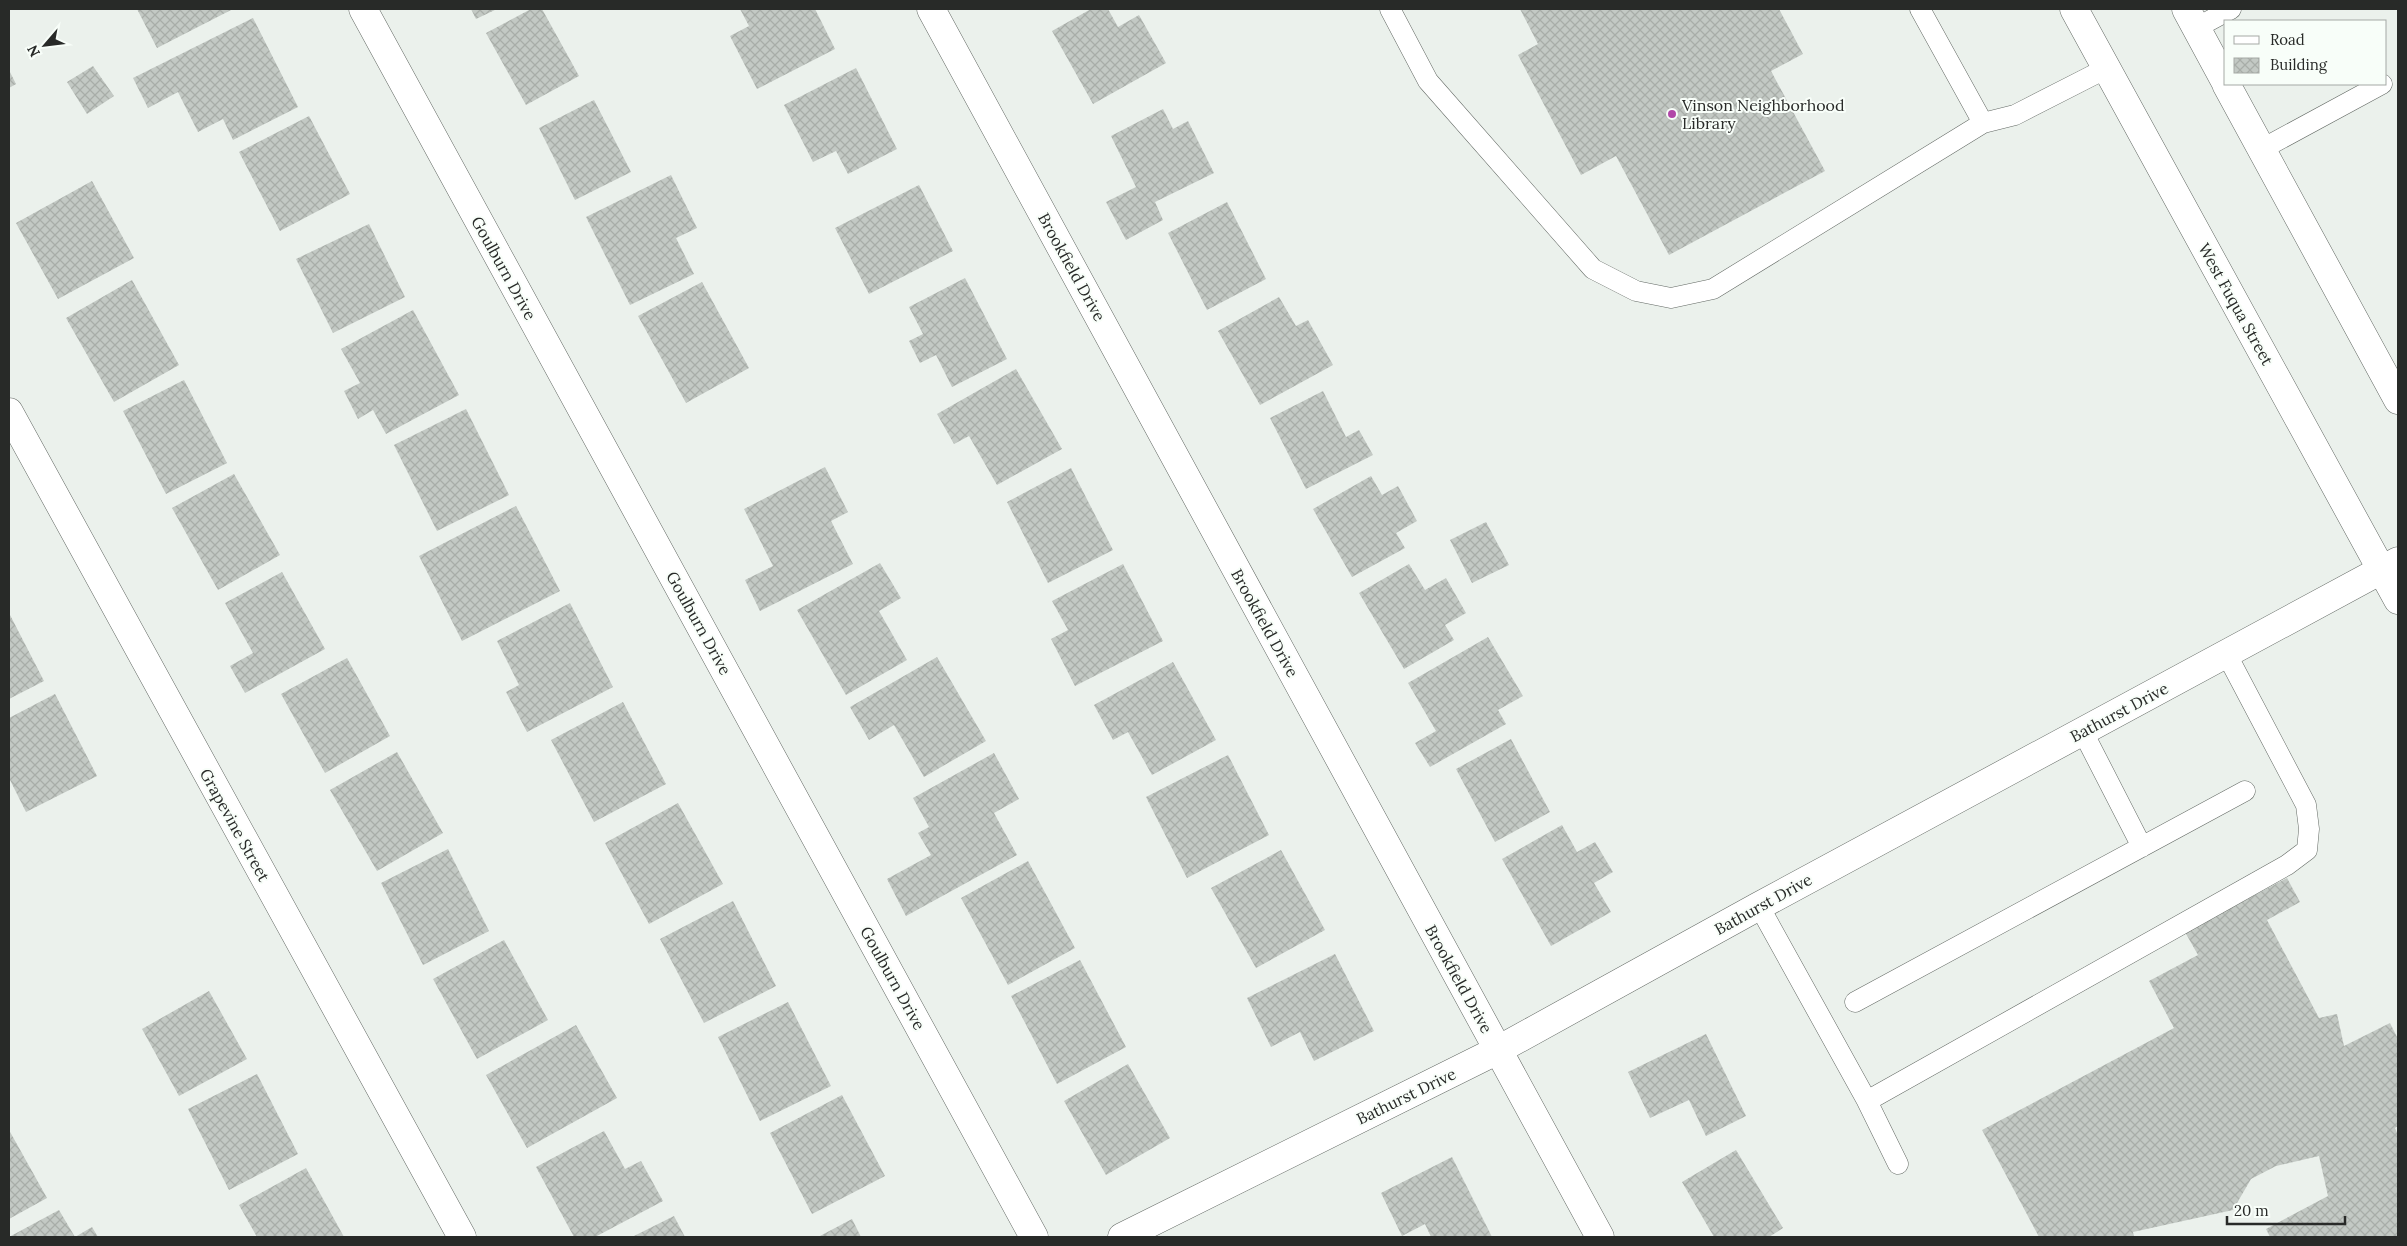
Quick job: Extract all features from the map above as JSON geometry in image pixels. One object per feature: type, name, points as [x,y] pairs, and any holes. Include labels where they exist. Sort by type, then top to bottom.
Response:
[{"type":"street","name":"Goulburn Drive","points":[[363,9],[1034,1237]]},
{"type":"street","name":"Brookfield Drive","points":[[931,9],[1600,1237]]},
{"type":"street","name":"West Fuqua Street","points":[[2074,9],[2390,566],[2398,600]]},
{"type":"street","points":[[2191,18],[2224,79]]},
{"type":"street","points":[[2227,85],[2398,400]]},
{"type":"street","name":"Grapevine Street","points":[[9,412],[462,1237]]},
{"type":"street","name":"Bathurst Drive","points":[[1122,1237],[1498,1050],[1759,906],[2390,566]]},
{"type":"lane","points":[[1390,9],[1428,81],[1593,269],[1636,292],[1670,298],[1713,289],[1983,123],[2015,115],[2107,68]]},
{"type":"lane","points":[[1920,9],[1983,123]]},
{"type":"lane","points":[[2191,18],[2231,9]]},
{"type":"lane","points":[[2387,81],[2398,75]]},
{"type":"lane","points":[[2262,149],[2380,85]]},
{"type":"lane","points":[[1867,1101],[2287,865],[2307,850],[2310,829],[2306,805],[2227,655]]},
{"type":"lane","points":[[2083,732],[2142,847]]},
{"type":"lane","points":[[1855,1002],[2245,791]]},
{"type":"lane","points":[[1759,906],[1867,1101],[1898,1164]]},
{"type":"building","points":[[137,9],[233,9],[157,48]]},
{"type":"building","points":[[471,9],[497,9],[476,19]]},
{"type":"building","points":[[531,9],[542,9],[579,76],[526,105],[486,33]]},
{"type":"building","points":[[740,9],[815,9],[835,49],[757,89],[730,36],[749,26]]},
{"type":"building","points":[[1091,9],[1108,9],[1118,27],[1139,15],[1166,63],[1093,104],[1052,31]]},
{"type":"building","name":"Vinson Neighborhood Library","points":[[1520,9],[1779,9],[1803,54],[1771,71],[1825,171],[1669,255],[1616,156],[1581,175],[1518,55],[1538,44]]},
{"type":"building","points":[[253,18],[298,107],[233,140],[223,119],[198,132],[178,92],[148,108],[133,78]]},
{"type":"building","points":[[93,66],[114,96],[87,114],[67,82]]},
{"type":"building","points":[[856,68],[897,149],[848,174],[836,151],[813,162],[784,105]]},
{"type":"building","points":[[9,70],[16,84],[9,88]]},
{"type":"building","points":[[594,100],[631,172],[575,200],[539,128]]},
{"type":"building","points":[[1163,109],[1173,129],[1188,121],[1214,173],[1155,202],[1163,220],[1126,240],[1106,202],[1136,187],[1111,136]]},
{"type":"building","points":[[309,116],[350,194],[280,231],[239,152]]},
{"type":"building","points":[[671,175],[697,228],[676,238],[694,274],[630,305],[586,217]]},
{"type":"building","points":[[92,181],[134,258],[58,299],[16,223]]},
{"type":"building","points":[[919,185],[953,251],[869,294],[835,228]]},
{"type":"building","points":[[1227,202],[1266,279],[1207,310],[1168,233]]},
{"type":"building","points":[[369,224],[405,297],[333,333],[296,259]]},
{"type":"building","points":[[965,278],[1007,359],[952,387],[936,355],[920,363],[909,341],[923,334],[909,307]]},
{"type":"building","points":[[132,280],[179,365],[114,402],[66,318]]},
{"type":"building","points":[[702,282],[749,368],[686,403],[638,316]]},
{"type":"building","points":[[1279,297],[1296,326],[1308,320],[1333,365],[1260,405],[1218,331]]},
{"type":"building","points":[[413,310],[459,395],[386,434],[373,410],[358,419],[344,391],[360,383],[341,349]]},
{"type":"building","points":[[1016,369],[1062,449],[997,485],[969,436],[954,444],[937,414]]},
{"type":"building","points":[[184,380],[227,463],[166,494],[123,411]]},
{"type":"building","points":[[1323,391],[1346,437],[1359,430],[1373,455],[1306,489],[1270,418]]},
{"type":"building","points":[[466,409],[509,495],[437,531],[394,445]]},
{"type":"building","points":[[825,467],[848,512],[831,521],[853,564],[760,611],[745,580],[773,566],[744,509]]},
{"type":"building","points":[[1071,468],[1113,550],[1048,583],[1007,502]]},
{"type":"building","points":[[234,474],[280,555],[218,590],[172,508]]},
{"type":"building","points":[[1371,476],[1382,495],[1398,486],[1417,521],[1396,533],[1405,548],[1352,577],[1313,509]]},
{"type":"building","points":[[516,506],[560,591],[462,641],[419,556]]},
{"type":"building","points":[[1486,522],[1509,565],[1472,583],[1450,540]]},
{"type":"building","points":[[880,563],[901,598],[879,611],[907,660],[846,695],[797,610]]},
{"type":"building","points":[[1123,564],[1163,641],[1075,686],[1051,639],[1068,630],[1052,601]]},
{"type":"building","points":[[1409,564],[1425,590],[1446,578],[1466,613],[1445,625],[1454,640],[1404,669],[1359,593]]},
{"type":"building","points":[[282,572],[325,649],[245,693],[230,666],[253,653],[225,603]]},
{"type":"building","points":[[570,603],[613,687],[527,732],[506,692],[519,685],[497,641]]},
{"type":"building","points":[[9,613],[44,681],[9,699]]},
{"type":"building","points":[[1488,637],[1523,696],[1498,710],[1506,724],[1430,767],[1415,743],[1436,731],[1408,683]]},
{"type":"building","points":[[937,657],[986,741],[924,777],[894,725],[869,740],[850,707]]},
{"type":"building","points":[[347,658],[390,736],[325,773],[281,694]]},
{"type":"building","points":[[1173,662],[1216,740],[1152,775],[1128,732],[1113,740],[1094,705]]},
{"type":"building","points":[[55,694],[97,776],[26,812],[9,778],[9,718]]},
{"type":"building","points":[[623,702],[666,784],[594,822],[551,740]]},
{"type":"building","points":[[1511,739],[1550,812],[1495,842],[1456,769]]},
{"type":"building","points":[[397,752],[443,833],[377,871],[330,790]]},
{"type":"building","points":[[994,753],[1019,799],[994,813],[1017,855],[906,916],[887,879],[931,855],[918,833],[929,827],[913,798]]},
{"type":"building","points":[[1228,755],[1269,835],[1187,878],[1146,797]]},
{"type":"building","points":[[678,803],[723,884],[649,924],[605,843]]},
{"type":"building","points":[[1562,825],[1577,852],[1595,842],[1613,872],[1594,883],[1611,912],[1551,946],[1502,859]]},
{"type":"building","points":[[448,849],[489,931],[423,965],[381,883]]},
{"type":"building","points":[[1281,850],[1325,930],[1256,968],[1211,888]]},
{"type":"building","points":[[1028,861],[1075,948],[1008,985],[961,898]]},
{"type":"building","points":[[2287,878],[2300,902],[2267,920],[2319,1018],[2337,1014],[2344,1046],[2390,1023],[2398,1039],[2398,1126],[2395,1128],[2398,1135],[2398,1237],[2270,1237],[2266,1229],[2328,1196],[2319,1156],[2276,1166],[2251,1179],[2233,1210],[2133,1232],[2134,1237],[2039,1237],[1982,1130],[2174,1028],[2149,981],[2198,955],[2185,932]]},
{"type":"building","points":[[733,901],[776,986],[704,1023],[660,939]]},
{"type":"building","points":[[504,940],[548,1020],[477,1059],[433,979]]},
{"type":"building","points":[[1335,954],[1374,1031],[1314,1061],[1300,1032],[1271,1047],[1247,998]]},
{"type":"building","points":[[1080,960],[1126,1047],[1057,1084],[1011,996]]},
{"type":"building","points":[[209,991],[247,1059],[179,1096],[142,1029]]},
{"type":"building","points":[[788,1002],[831,1086],[760,1121],[718,1037]]},
{"type":"building","points":[[576,1025],[617,1098],[527,1148],[486,1075]]},
{"type":"building","points":[[1706,1034],[1746,1116],[1706,1136],[1689,1100],[1650,1118],[1628,1072]]},
{"type":"building","points":[[1128,1064],[1170,1138],[1106,1175],[1064,1101]]},
{"type":"building","points":[[257,1074],[298,1154],[229,1190],[188,1109]]},
{"type":"building","points":[[842,1095],[885,1176],[812,1214],[770,1133]]},
{"type":"building","points":[[9,1130],[47,1198],[9,1219]]},
{"type":"building","points":[[604,1131],[625,1169],[641,1161],[663,1201],[595,1237],[574,1237],[536,1167]]},
{"type":"building","points":[[1736,1150],[1783,1228],[1769,1237],[1714,1237],[1682,1182]]},
{"type":"building","points":[[1452,1157],[1492,1237],[1431,1237],[1425,1224],[1402,1236],[1381,1193]]},
{"type":"building","points":[[306,1168],[344,1237],[257,1237],[239,1205]]},
{"type":"building","points":[[59,1210],[75,1237],[9,1237]]},
{"type":"building","points":[[674,1216],[685,1237],[632,1237]]},
{"type":"building","points":[[852,1219],[861,1237],[818,1237]]},
{"type":"building","points":[[92,1227],[98,1237],[75,1237]]},
{"type":"place","name":"Vinson Neighborhood Library","points":[[1672,114]]}]
